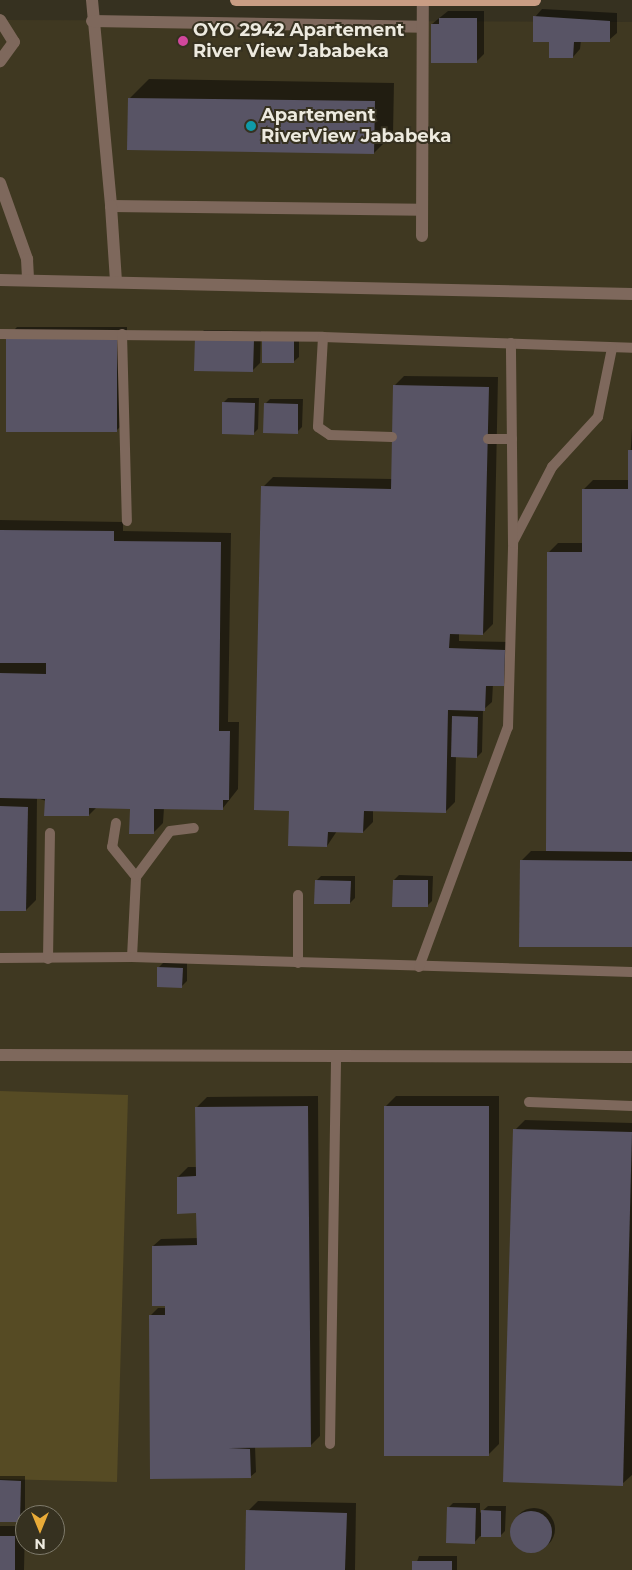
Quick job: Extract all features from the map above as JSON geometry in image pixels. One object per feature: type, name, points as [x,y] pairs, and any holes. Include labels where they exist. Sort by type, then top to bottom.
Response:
[{"type":"main road","points":[[236,0],[535,0]]},
{"type":"street","points":[[92,0],[92,21],[111,206],[116,282]]},
{"type":"street","points":[[422,236],[423,0]]},
{"type":"street","points":[[0,20],[14,42],[0,61]]},
{"type":"street","points":[[92,21],[422,27]]},
{"type":"street","points":[[0,183],[27,259],[28,280]]},
{"type":"street","points":[[111,206],[421,210]]},
{"type":"street","points":[[0,280],[632,294]]},
{"type":"street","points":[[0,1054],[336,1058],[632,1057]]},
{"type":"lane","points":[[0,334],[323,337],[632,348]]},
{"type":"lane","points":[[122,334],[128,521]]},
{"type":"lane","points":[[323,337],[318,427],[330,435],[392,437]]},
{"type":"lane","points":[[419,967],[504,745],[513,543],[510,343]]},
{"type":"lane","points":[[513,543],[552,467],[598,417],[612,348]]},
{"type":"lane","points":[[488,439],[512,439]]},
{"type":"lane","points":[[116,824],[112,847],[136,877]]},
{"type":"lane","points":[[132,957],[136,877],[170,831],[194,828]]},
{"type":"lane","points":[[48,959],[50,834]]},
{"type":"lane","points":[[298,895],[298,963]]},
{"type":"lane","points":[[0,958],[132,957],[632,972]]},
{"type":"lane","points":[[330,1444],[336,1058]]},
{"type":"lane","points":[[529,1102],[632,1106]]},
{"type":"shaded area","points":[[0,20],[632,22],[632,1570],[0,1570]]},
{"type":"shaded area","points":[[0,1091],[128,1095],[117,1482],[0,1479]]},
{"type":"building","points":[[533,16],[610,21],[610,42],[574,42],[573,58],[549,58],[549,42],[533,42]]},
{"type":"building","points":[[439,18],[477,18],[477,63],[431,63],[431,24],[439,24]]},
{"type":"building","name":"Apartement RiverView Jababeka","points":[[128,98],[375,101],[374,154],[127,150]]},
{"type":"building","points":[[6,337],[117,337],[117,432],[6,432]]},
{"type":"building","points":[[195,337],[254,339],[253,372],[194,371]]},
{"type":"building","points":[[262,340],[294,341],[294,363],[262,363]]},
{"type":"building","points":[[393,385],[489,387],[483,635],[450,634],[449,648],[505,650],[504,686],[486,686],[485,711],[448,710],[446,813],[364,811],[363,833],[328,832],[327,847],[288,846],[289,811],[254,810],[261,486],[391,489]]},
{"type":"building","points":[[222,402],[255,403],[254,435],[222,434]]},
{"type":"building","points":[[264,403],[298,404],[298,434],[263,433]]},
{"type":"building","points":[[628,450],[632,450],[632,852],[546,851],[547,552],[582,552],[582,489],[628,489]]},
{"type":"building","points":[[0,530],[114,531],[114,541],[221,542],[219,731],[230,731],[229,800],[223,800],[223,810],[154,809],[154,834],[129,834],[130,809],[89,808],[89,816],[44,816],[45,799],[0,798],[0,673],[46,674],[46,663],[0,663]]},
{"type":"building","points":[[452,716],[478,717],[477,758],[451,757]]},
{"type":"building","points":[[0,806],[28,807],[26,911],[0,911]]},
{"type":"building","points":[[520,860],[632,861],[632,947],[519,947]]},
{"type":"building","points":[[315,880],[351,881],[350,904],[314,904]]},
{"type":"building","points":[[393,880],[428,880],[428,907],[392,907]]},
{"type":"building","points":[[157,967],[183,968],[182,988],[157,987]]},
{"type":"building","points":[[308,1106],[311,1447],[228,1448],[250,1449],[251,1478],[150,1479],[149,1315],[165,1315],[165,1306],[152,1306],[152,1246],[197,1245],[196,1213],[177,1214],[177,1177],[196,1176],[195,1107]]},
{"type":"building","points":[[384,1106],[489,1106],[489,1456],[384,1456]]},
{"type":"building","points":[[513,1129],[632,1132],[623,1486],[503,1482]]},
{"type":"building","points":[[0,1480],[21,1481],[20,1505],[15,1505],[15,1522],[0,1522]]},
{"type":"building","points":[[447,1507],[476,1508],[475,1544],[446,1543]]},
{"type":"building","points":[[246,1510],[347,1513],[345,1570],[245,1570]]},
{"type":"building","points":[[481,1510],[501,1511],[501,1537],[481,1537]]},
{"type":"building","points":[[527,1511],[535,1511],[546,1517],[552,1532],[546,1547],[535,1553],[527,1553],[516,1547],[510,1536],[510,1528],[516,1517]]},
{"type":"building","points":[[0,1536],[15,1536],[15,1570],[0,1570]]},
{"type":"building","points":[[412,1561],[452,1561],[452,1570],[412,1570]]},
{"type":"place","name":"OYO 2942 Apartement River View Jababeka","points":[[183,41]]},
{"type":"place","name":"Apartement RiverView Jababeka","points":[[251,126]]}]
